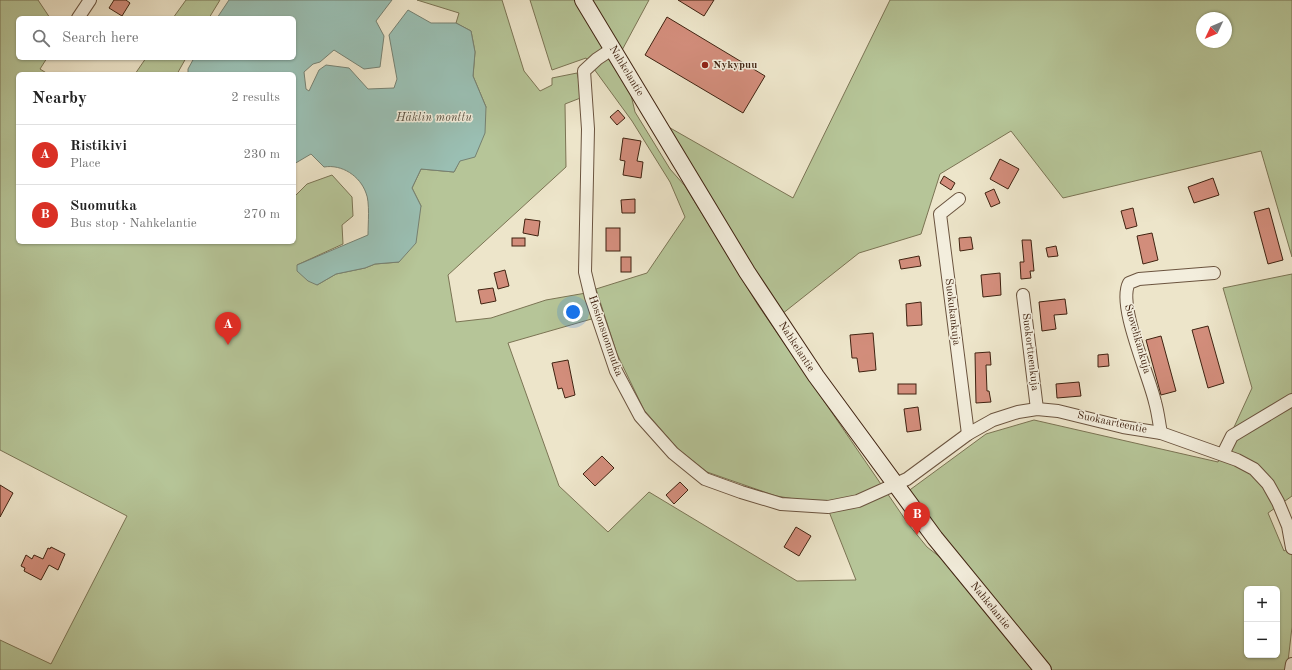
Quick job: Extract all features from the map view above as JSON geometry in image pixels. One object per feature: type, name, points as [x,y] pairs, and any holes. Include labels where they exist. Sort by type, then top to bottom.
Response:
[{"type":"main road","name":"Nahkelantie","points":[[589,2],[612,48],[747,272],[816,376],[895,486],[935,538],[1043,670]]},
{"type":"street","points":[[79,16],[90,0]]},
{"type":"street","name":"Hosionsuonmutka","points":[[612,48],[584,71],[588,129],[585,272],[591,297],[616,371],[640,416],[673,453],[706,478],[741,492],[780,504],[828,507],[858,501],[895,486]]},
{"type":"street","name":"Suokukankuja","points":[[958,199],[940,214],[968,434]]},
{"type":"street","name":"Suovehkankuja","points":[[1160,433],[1156,402],[1127,309],[1125,290],[1129,283],[1139,279],[1214,273]]},
{"type":"street","name":"Suokortteenkuja","points":[[1023,295],[1037,409]]},
{"type":"street","points":[[1223,454],[1232,436],[1292,400]]},
{"type":"street","name":"Suokaarteentie","points":[[895,486],[968,434],[993,420],[1018,412],[1037,409],[1058,411],[1123,427],[1160,433],[1223,454],[1254,469],[1268,484],[1278,502],[1285,520],[1292,548]]},
{"type":"street","points":[[1291,670],[1292,664]]},
{"type":"green space","points":[[0,0],[38,0],[49,16],[16,16],[16,60],[46,60],[40,69],[45,72],[16,72],[16,244],[296,244],[296,195],[307,184],[332,175],[352,197],[353,216],[342,225],[343,244],[297,265],[317,285],[336,274],[365,268],[375,264],[399,262],[421,206],[412,188],[421,169],[454,172],[486,107],[473,76],[475,52],[471,31],[456,23],[459,13],[417,0],[502,0],[524,71],[540,91],[552,85],[552,78],[577,73],[583,97],[565,104],[566,167],[448,275],[456,322],[491,318],[546,300],[586,293],[595,318],[508,343],[559,486],[608,532],[649,492],[797,581],[856,580],[826,504],[776,496],[707,472],[678,449],[644,410],[617,354],[596,289],[647,273],[685,217],[670,182],[632,121],[586,58],[552,70],[530,0],[649,0],[621,52],[635,112],[670,169],[685,186],[758,305],[909,525],[927,547],[945,561],[1034,670],[0,670],[0,640],[51,664],[127,516],[0,450]]},
{"type":"green space","points":[[186,0],[220,0],[210,16],[174,16]]},
{"type":"green space","points":[[890,0],[1292,0],[1292,257],[1261,151],[1063,198],[1011,131],[940,174],[921,234],[859,253],[782,314],[665,125],[793,198]]},
{"type":"green space","points":[[145,60],[185,60],[178,72],[136,72]]},
{"type":"green space","points":[[1292,274],[1292,496],[1268,513],[1284,551],[1292,546],[1292,627],[1287,670],[1051,670],[907,492],[986,434],[1034,420],[1218,462],[1252,388],[1223,288]]},
{"type":"water","name":"Häklin monttu","points":[[229,0],[392,0],[376,21],[384,36],[380,67],[364,69],[334,50],[320,62],[313,64],[304,72],[306,89],[309,91],[319,70],[326,65],[349,68],[368,89],[394,88],[397,79],[389,35],[408,10],[431,23],[456,23],[471,31],[475,52],[473,76],[486,107],[485,133],[475,157],[460,161],[454,172],[421,169],[412,188],[421,206],[416,243],[399,262],[375,264],[365,268],[336,274],[317,285],[308,281],[297,271],[297,265],[368,235],[368,207],[366,193],[359,181],[350,172],[337,167],[324,167],[311,154],[296,163],[296,72],[188,72],[193,60],[296,60],[296,16],[218,16]]},
{"type":"building","points":[[114,0],[126,0],[130,3],[122,16],[109,8]]},
{"type":"building","points":[[678,0],[714,0],[704,16]]},
{"type":"building","name":"Nykypuu","points":[[667,17],[765,76],[743,113],[645,55]]},
{"type":"building","points":[[618,110],[625,118],[617,125],[610,117]]},
{"type":"building","points":[[623,138],[641,141],[637,161],[643,162],[641,178],[623,175],[625,161],[620,160]]},
{"type":"building","points":[[1000,159],[1019,169],[1008,189],[990,179]]},
{"type":"building","points":[[944,176],[955,183],[951,190],[940,183]]},
{"type":"building","points":[[1213,178],[1219,195],[1194,203],[1188,187]]},
{"type":"building","points":[[994,189],[1000,203],[991,207],[985,193]]},
{"type":"building","points":[[635,199],[635,213],[622,213],[621,200]]},
{"type":"building","points":[[1133,208],[1137,226],[1126,229],[1121,211]]},
{"type":"building","points":[[1269,208],[1283,260],[1268,264],[1254,212]]},
{"type":"building","points":[[525,219],[540,221],[538,236],[523,233]]},
{"type":"building","points":[[606,228],[620,228],[620,251],[606,251]]},
{"type":"building","points":[[1152,233],[1158,260],[1143,264],[1137,236]]},
{"type":"building","points":[[971,237],[973,249],[960,251],[959,238]]},
{"type":"building","points":[[512,238],[525,238],[525,246],[512,246]]},
{"type":"building","points":[[1022,240],[1031,240],[1034,271],[1030,271],[1031,278],[1021,279],[1020,262],[1024,262]]},
{"type":"building","points":[[1056,246],[1058,256],[1048,257],[1046,248]]},
{"type":"building","points":[[919,256],[921,266],[901,269],[899,260]]},
{"type":"building","points":[[621,257],[631,257],[631,272],[621,272]]},
{"type":"building","points":[[505,270],[509,286],[498,289],[494,273]]},
{"type":"building","points":[[1000,273],[1001,295],[983,297],[981,275]]},
{"type":"building","points":[[493,288],[496,301],[481,304],[478,290]]},
{"type":"building","points":[[1065,299],[1067,314],[1054,315],[1056,329],[1042,331],[1039,302]]},
{"type":"building","points":[[921,302],[922,325],[907,326],[906,304]]},
{"type":"building","points":[[1208,326],[1224,383],[1208,388],[1192,330]]},
{"type":"building","points":[[873,333],[876,370],[859,372],[857,358],[852,358],[850,335]]},
{"type":"building","points":[[1161,336],[1176,391],[1161,395],[1146,340]]},
{"type":"building","points":[[990,352],[991,365],[986,365],[987,391],[989,391],[991,402],[976,403],[975,353]]},
{"type":"building","points":[[1108,354],[1109,366],[1098,367],[1098,355]]},
{"type":"building","points":[[568,360],[575,395],[565,398],[562,388],[558,389],[552,363]]},
{"type":"building","points":[[1079,382],[1081,396],[1057,398],[1056,384]]},
{"type":"building","points":[[898,384],[916,384],[916,394],[898,394]]},
{"type":"building","points":[[918,407],[921,430],[907,432],[904,409]]},
{"type":"building","points":[[602,456],[614,468],[595,486],[583,474]]},
{"type":"building","points":[[680,482],[688,490],[674,504],[666,495]]},
{"type":"building","points":[[0,485],[13,493],[0,517]]},
{"type":"building","points":[[796,527],[811,536],[799,556],[784,547]]},
{"type":"building","points":[[51,547],[65,554],[58,570],[49,565],[41,580],[24,571],[25,568],[21,566],[26,555],[32,559],[34,555],[43,559],[48,548],[50,549]]},
{"type":"place","name":"Nykypuu","points":[[705,65]]},
{"type":"place","name":"Ristikivi","points":[[228,345]]},
{"type":"place","name":"Suomutka","points":[[917,535]]}]
